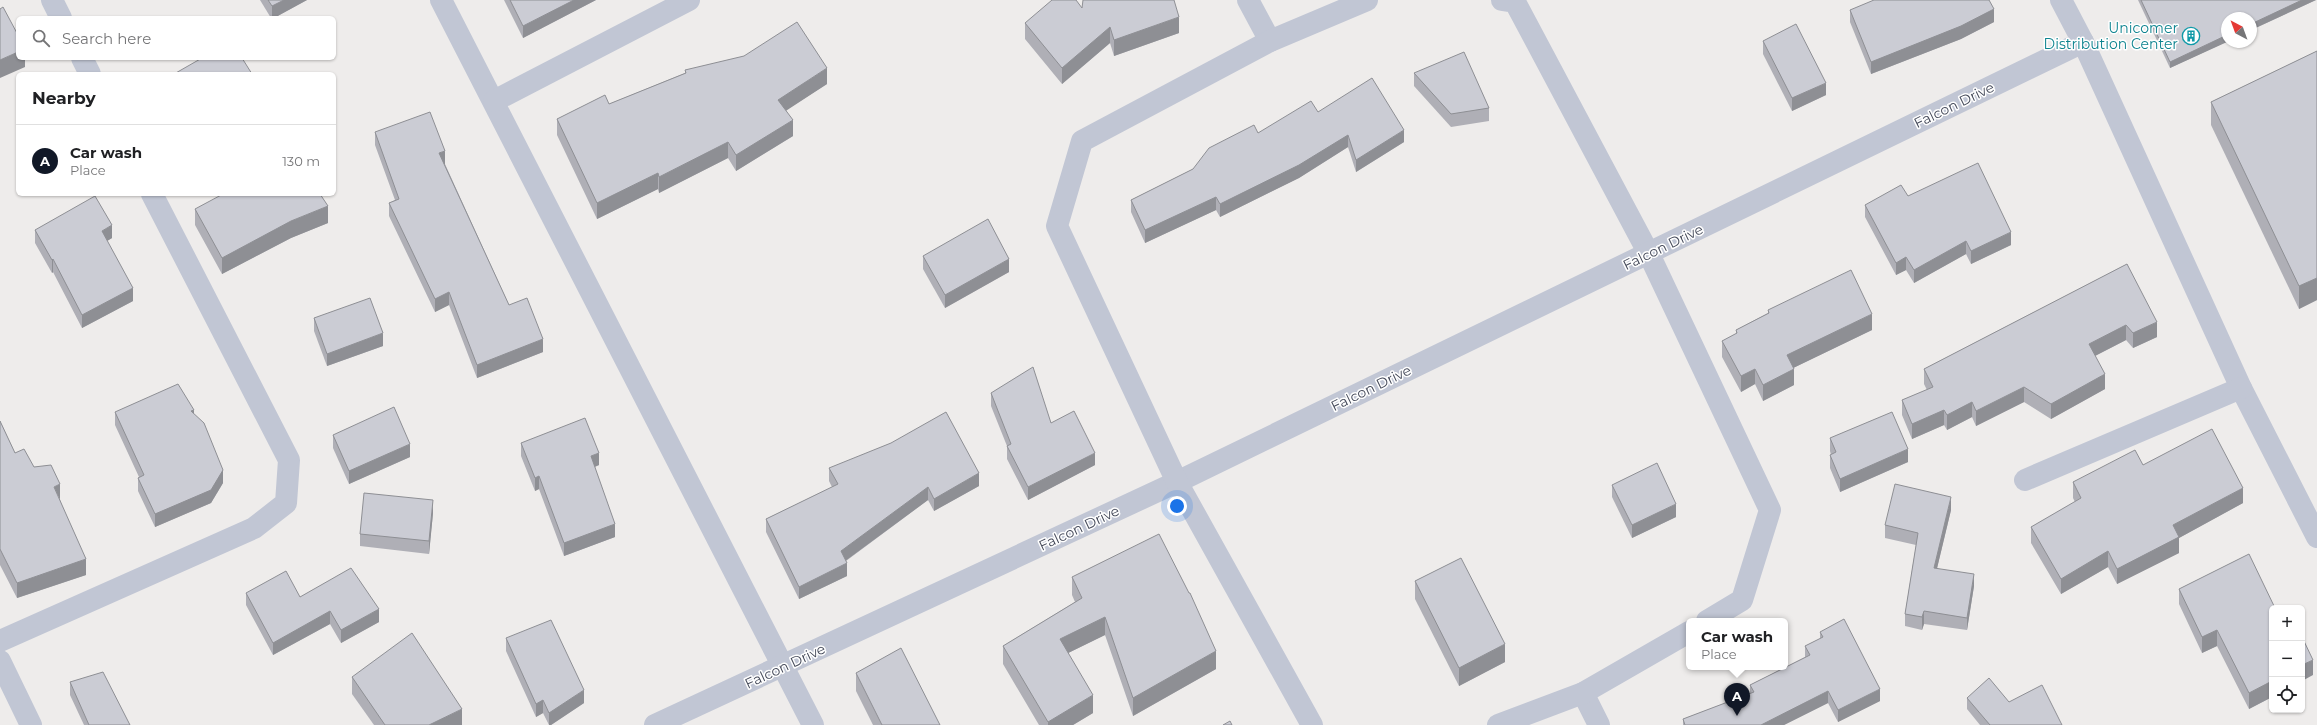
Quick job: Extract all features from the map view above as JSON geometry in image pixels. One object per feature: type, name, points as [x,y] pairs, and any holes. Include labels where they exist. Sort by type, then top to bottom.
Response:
[{"type":"street","points":[[52,0],[60,16]]},
{"type":"street","points":[[441,0],[813,725]]},
{"type":"street","points":[[494,102],[689,0]]},
{"type":"street","points":[[1248,0],[1270,41]]},
{"type":"street","points":[[1312,725],[1177,482],[1057,226],[1082,141],[1270,41],[1367,0]]},
{"type":"street","points":[[1502,0],[1515,2],[1649,254],[1770,510],[1742,600],[1712,618]]},
{"type":"street","points":[[2061,0],[2083,42],[2241,388],[2317,537]]},
{"type":"street","name":"Falcon Drive","points":[[655,725],[784,667],[1177,482],[2083,42]]},
{"type":"street","points":[[83,60],[89,72]]},
{"type":"street","points":[[0,641],[254,528],[286,503],[289,460],[153,196]]},
{"type":"street","points":[[2025,480],[2241,388]]},
{"type":"street","points":[[1498,725],[1583,694],[1686,634]]},
{"type":"street","points":[[0,661],[31,725]]},
{"type":"street","points":[[1583,694],[1599,725]]},
{"type":"building","points":[[268,0],[284,0],[272,6]]},
{"type":"building","points":[[510,0],[574,0],[523,26]]},
{"type":"building","points":[[1052,0],[1076,0],[1082,8],[1083,0],[1174,0],[1179,17],[1114,40],[1110,27],[1062,68],[1025,23]]},
{"type":"building","points":[[1874,0],[1989,0],[1994,9],[1961,26],[1871,62],[1850,10]]},
{"type":"building","name":"Unicomer Distribution Center","points":[[2141,0],[2302,0],[2257,21],[2257,12],[2221,12],[2221,38],[2170,62]]},
{"type":"building","points":[[3,7],[16,31],[16,53],[0,60],[0,9]]},
{"type":"building","points":[[797,22],[827,68],[778,100],[793,120],[736,155],[728,142],[659,177],[658,173],[597,203],[557,119],[605,95],[609,104],[686,73],[685,70],[744,56]]},
{"type":"building","points":[[1796,24],[1826,83],[1792,98],[1763,41]]},
{"type":"building","points":[[2317,51],[2317,278],[2299,286],[2211,102]]},
{"type":"building","points":[[1464,52],[1489,108],[1451,114],[1414,73]]},
{"type":"building","points":[[198,60],[243,60],[251,72],[178,72]]},
{"type":"building","points":[[1372,78],[1404,130],[1356,160],[1348,135],[1299,165],[1220,204],[1216,197],[1145,230],[1131,200],[1193,169],[1209,148],[1254,125],[1258,133],[1311,101],[1318,112]]},
{"type":"building","points":[[430,112],[445,151],[439,153],[509,305],[527,298],[543,339],[477,365],[449,292],[435,299],[389,203],[399,199],[375,132]]},
{"type":"building","points":[[1978,163],[2011,232],[1971,251],[1966,241],[1914,270],[1906,257],[1896,263],[1865,205],[1901,185],[1908,196]]},
{"type":"building","points":[[95,196],[112,225],[102,231],[133,288],[82,315],[53,259],[52,260],[35,230]]},
{"type":"building","points":[[219,196],[321,196],[328,206],[291,221],[222,258],[195,209]]},
{"type":"building","points":[[988,219],[1009,259],[945,295],[923,256]]},
{"type":"building","points":[[2127,264],[2157,322],[2133,333],[2126,325],[2089,344],[2105,374],[2051,404],[2024,387],[1976,411],[1972,402],[1947,415],[1944,410],[1912,424],[1902,400],[1933,387],[1924,369]]},
{"type":"building","points":[[1851,270],[1872,314],[1787,355],[1794,369],[1763,385],[1755,369],[1741,376],[1722,341],[1737,333],[1736,330],[1769,313],[1768,310]]},
{"type":"building","points":[[370,298],[383,333],[327,354],[314,318]]},
{"type":"building","points":[[1033,367],[1051,423],[1074,411],[1095,453],[1028,487],[1007,446],[1011,444],[991,393]]},
{"type":"building","points":[[178,384],[194,410],[191,411],[204,423],[223,470],[211,490],[155,514],[138,478],[144,475],[115,412]]},
{"type":"building","points":[[394,407],[410,444],[349,471],[333,435]]},
{"type":"building","points":[[946,412],[979,473],[934,499],[928,487],[841,551],[847,563],[799,587],[766,519],[838,484],[829,468],[891,443]]},
{"type":"building","points":[[1892,412],[1908,449],[1840,479],[1830,455],[1836,452],[1830,438]]},
{"type":"building","points":[[585,418],[599,453],[591,456],[615,524],[564,543],[539,476],[535,478],[521,443]]},
{"type":"building","points":[[0,421],[15,453],[24,449],[34,467],[51,465],[60,484],[54,487],[86,559],[17,583],[0,549]]},
{"type":"building","points":[[2212,429],[2243,488],[2173,525],[2179,537],[2117,569],[2108,551],[2061,579],[2031,527],[2081,498],[2073,482],[2135,450],[2143,465]]},
{"type":"building","points":[[1657,463],[1676,504],[1632,525],[1612,485]]},
{"type":"building","points":[[1895,484],[1951,497],[1934,568],[1974,574],[1967,618],[1924,611],[1922,617],[1905,614],[1918,533],[1885,525]]},
{"type":"building","points":[[364,493],[433,500],[429,541],[360,534]]},
{"type":"building","points":[[1159,534],[1190,593],[1216,651],[1133,698],[1105,617],[1060,639],[1093,695],[1048,722],[1003,646],[1082,598],[1072,577]]},
{"type":"building","points":[[2249,554],[2274,605],[2269,605],[2269,683],[2249,693],[2217,630],[2202,637],[2179,589]]},
{"type":"building","points":[[1461,558],[1505,644],[1459,668],[1415,581]]},
{"type":"building","points":[[351,568],[379,609],[341,630],[330,611],[273,643],[246,593],[286,571],[300,597]]},
{"type":"building","points":[[1844,619],[1880,689],[1838,710],[1828,691],[1761,725],[1685,725],[1683,719],[1754,692],[1750,685],[1780,670],[1788,670],[1788,666],[1810,655],[1805,646],[1823,637],[1820,632]]},
{"type":"building","points":[[551,620],[584,690],[549,713],[543,700],[536,704],[506,638]]},
{"type":"building","points":[[412,633],[462,709],[429,725],[385,725],[352,677]]},
{"type":"building","points":[[2305,643],[2313,660],[2305,664]]},
{"type":"building","points":[[901,648],[940,725],[882,725],[856,673]]},
{"type":"building","points":[[103,672],[130,725],[89,725],[70,682]]},
{"type":"building","points":[[1989,678],[2009,702],[2042,685],[2062,725],[1990,725],[1967,698]]},
{"type":"building","points":[[1230,721],[1232,725],[1223,725]]},
{"type":"place","name":"Unicomer Distribution Center","points":[[2191,36]]},
{"type":"place","name":"Car wash","points":[[1737,716]]}]
